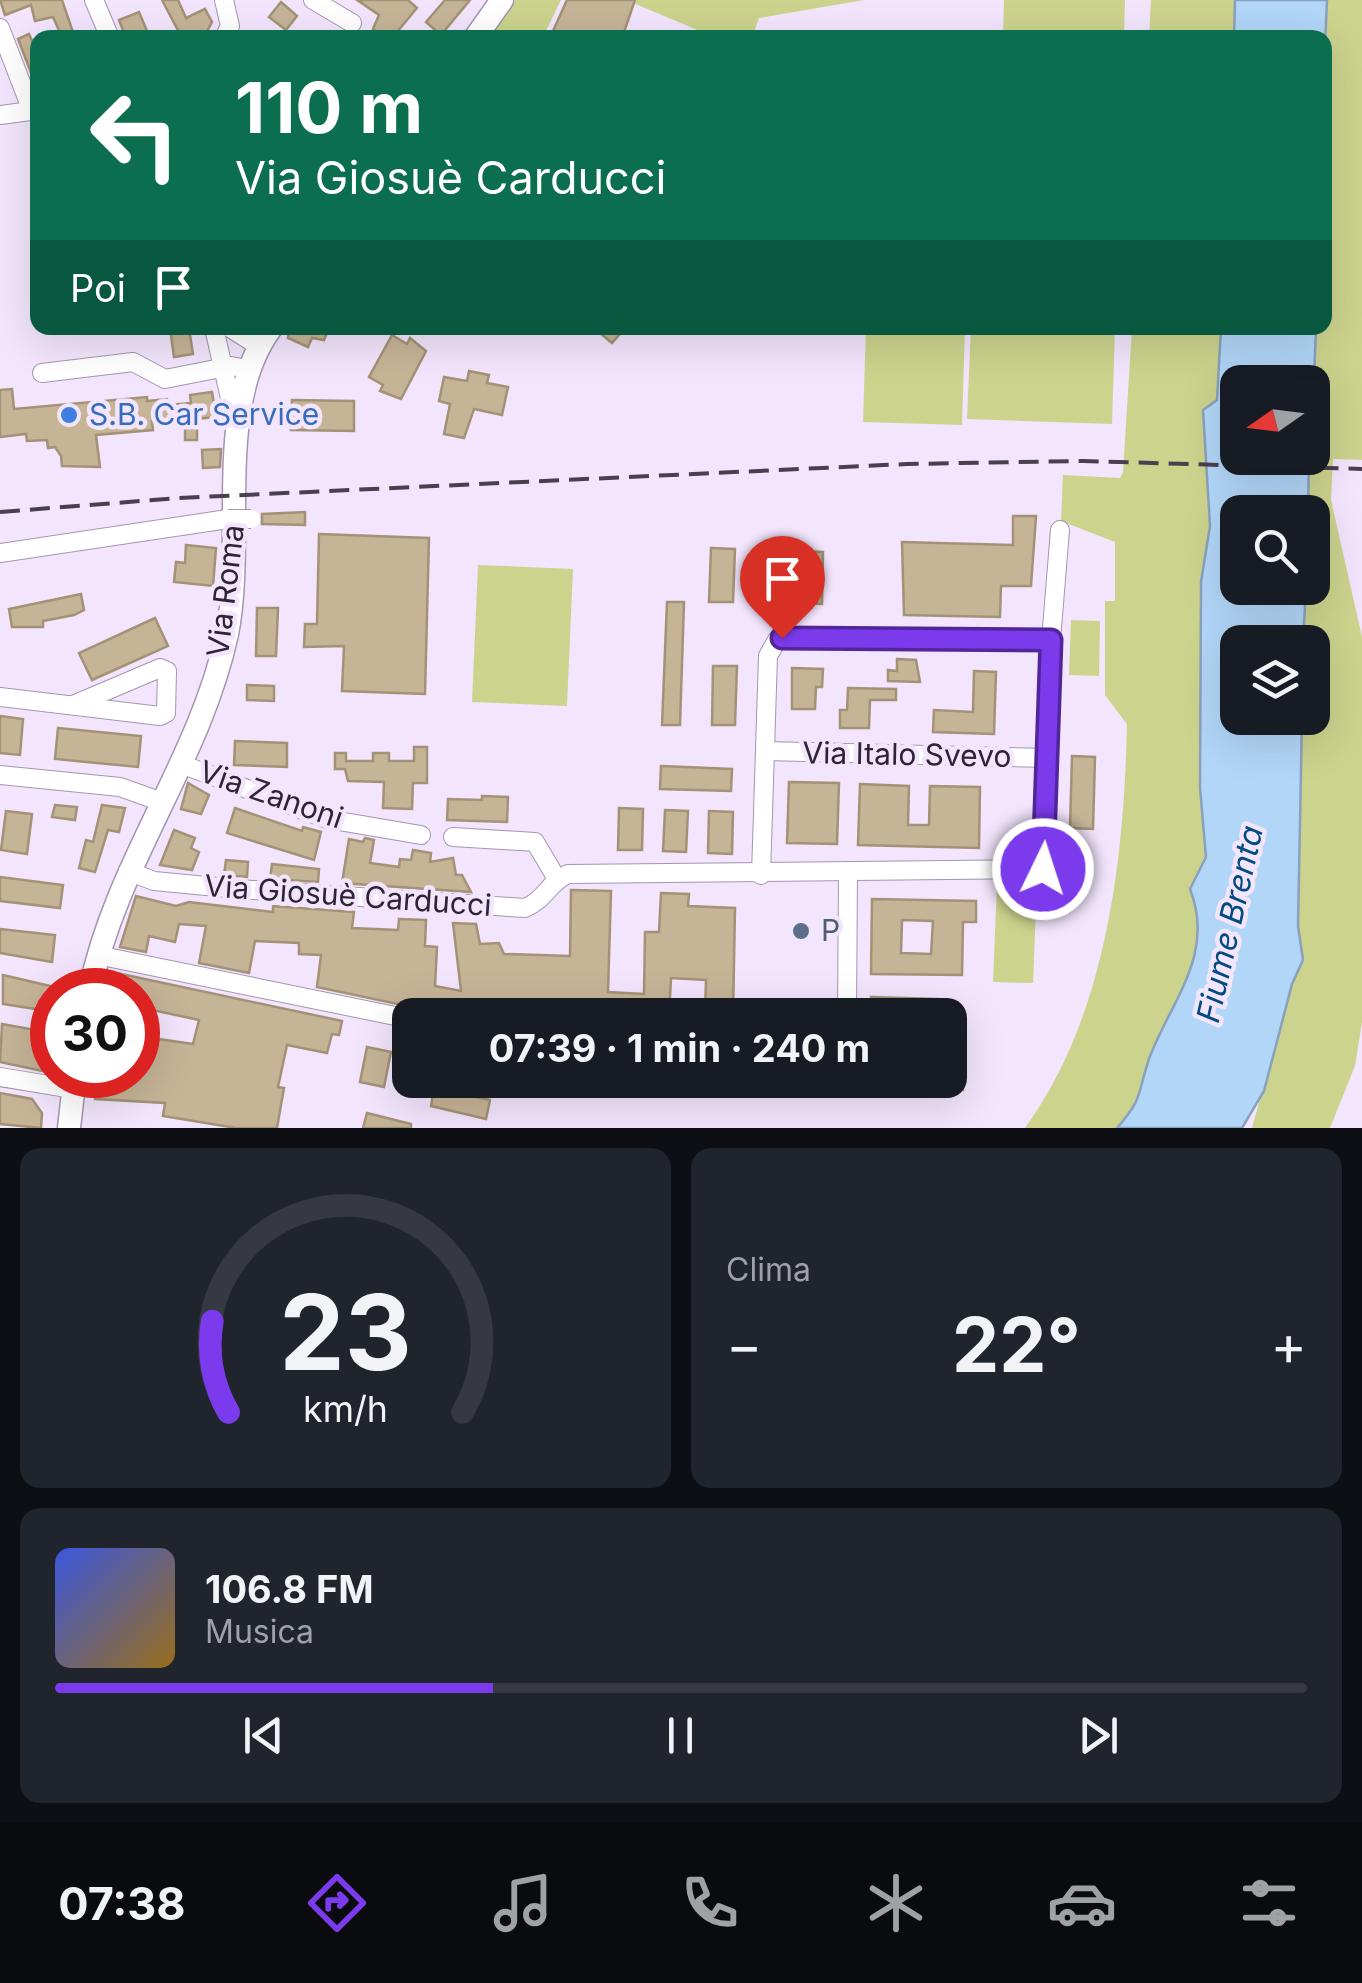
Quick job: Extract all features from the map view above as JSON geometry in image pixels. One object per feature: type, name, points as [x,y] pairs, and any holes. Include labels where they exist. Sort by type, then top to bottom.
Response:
[{"type":"main road","points":[[481,30],[502,0]]},
{"type":"main road","name":"Via Roma","points":[[94,968],[128,871],[181,764],[211,689],[230,618],[239,436],[247,370],[264,336]]},
{"type":"main road","points":[[68,1128],[72,1098]]},
{"type":"street","points":[[94,0],[107,30]]},
{"type":"street","points":[[224,0],[228,30]]},
{"type":"street","points":[[313,0],[352,23]]},
{"type":"street","points":[[0,28],[30,98]]},
{"type":"street","points":[[0,115],[30,111]]},
{"type":"street","points":[[216,335],[239,436]]},
{"type":"street","points":[[42,373],[133,362],[165,379],[223,367],[247,370]]},
{"type":"street","points":[[0,553],[228,519],[251,519]]},
{"type":"street","points":[[453,837],[535,842],[557,879],[574,874],[761,876],[1043,869],[1051,640],[1060,530]]},
{"type":"street","points":[[761,876],[768,656],[773,643],[782,638],[1051,640]]},
{"type":"street","points":[[0,697],[160,716],[166,713],[167,671],[160,668],[72,705]]},
{"type":"street","name":"Via Italo Svevo","points":[[765,751],[1048,758]]},
{"type":"street","name":"Via Zanoni","points":[[181,764],[326,819],[421,835]]},
{"type":"street","points":[[0,774],[120,787],[162,802]]},
{"type":"street","name":"Via Giosuè Carducci","points":[[128,871],[154,881],[238,889],[525,908],[541,902],[557,879]]},
{"type":"street","points":[[847,998],[848,871]]},
{"type":"street","points":[[97,954],[392,1015]]},
{"type":"street","points":[[0,1078],[30,1080]]},
{"type":"green space","points":[[515,0],[561,0],[546,30],[495,30]]},
{"type":"green space","points":[[626,0],[864,0],[759,18],[755,30],[697,30]]},
{"type":"green space","points":[[1004,0],[1125,0],[1124,30],[1003,30]]},
{"type":"green space","points":[[1151,0],[1235,0],[1234,30],[1149,30]]},
{"type":"green space","points":[[1327,0],[1362,0],[1362,460],[1333,459],[1331,500],[1362,637],[1362,1022],[1355,1066],[1330,1128],[1252,1128],[1292,984],[1303,960],[1298,926],[1302,735],[1330,735],[1330,625],[1304,625],[1305,605],[1330,605],[1330,495],[1309,495],[1310,475],[1330,475],[1330,365],[1314,365],[1316,335],[1332,335],[1332,30],[1327,30]]},
{"type":"green space","points":[[866,335],[965,335],[962,425],[863,422]]},
{"type":"green space","points":[[971,335],[1115,335],[1112,424],[967,419]]},
{"type":"green space","points":[[1132,335],[1221,335],[1217,400],[1203,411],[1210,526],[1201,582],[1200,788],[1206,858],[1190,889],[1196,912],[1194,956],[1149,1059],[1136,1102],[1117,1128],[1025,1128],[1053,1084],[1093,986],[1115,882],[1125,776],[1127,724],[1105,695],[1105,601],[1115,601],[1115,542],[1061,521],[1063,475],[1120,478]]},
{"type":"green space","points":[[478,565],[573,569],[567,706],[472,702]]},
{"type":"green space","points":[[1071,620],[1100,621],[1099,676],[1069,675]]},
{"type":"green space","points":[[997,883],[1037,883],[1033,983],[993,982]]},
{"type":"water","points":[[1235,0],[1327,0],[1326,30],[1234,30]]},
{"type":"water","name":"Fiume Brenta","points":[[1221,335],[1316,335],[1315,365],[1220,365],[1220,475],[1309,475],[1308,495],[1220,495],[1220,605],[1305,605],[1304,625],[1220,625],[1220,735],[1302,735],[1298,926],[1303,960],[1292,984],[1264,1091],[1242,1128],[1117,1128],[1136,1102],[1149,1059],[1187,977],[1198,935],[1190,889],[1206,857],[1200,788],[1201,582],[1210,526],[1203,410],[1217,400]]},
{"type":"building","points":[[0,0],[62,0],[72,30],[59,30],[53,17],[35,21],[31,5],[5,15]]},
{"type":"building","points":[[162,0],[178,0],[186,18],[205,9],[212,22],[208,30],[178,30]]},
{"type":"building","points":[[357,0],[408,0],[417,8],[399,30],[374,30],[379,15]]},
{"type":"building","points":[[445,0],[470,0],[445,30],[435,30],[426,22]]},
{"type":"building","points":[[567,0],[635,0],[625,30],[553,30]]},
{"type":"building","points":[[281,2],[297,16],[286,30],[269,17]]},
{"type":"building","points":[[139,12],[147,30],[123,30],[119,20]]},
{"type":"building","points":[[30,36],[30,70],[18,39]]},
{"type":"building","points":[[171,335],[190,335],[193,354],[174,357]]},
{"type":"building","points":[[326,335],[324,340],[312,338],[308,347],[288,338]]},
{"type":"building","points":[[392,335],[407,344],[410,338],[426,351],[401,399],[380,391],[383,385],[369,377]]},
{"type":"building","points":[[602,335],[619,335],[612,343]]},
{"type":"building","points":[[469,371],[489,375],[487,383],[508,387],[502,415],[474,409],[464,438],[444,434],[450,404],[439,401],[444,377],[467,381]]},
{"type":"building","points":[[12,389],[14,409],[147,397],[147,401],[167,399],[168,405],[191,403],[190,395],[212,392],[216,417],[197,419],[197,440],[185,440],[185,421],[177,419],[152,421],[153,430],[96,435],[100,467],[62,466],[61,456],[55,447],[48,448],[47,440],[27,441],[26,434],[0,437],[0,390]]},
{"type":"building","points":[[292,400],[354,401],[354,431],[291,430]]},
{"type":"building","points":[[221,449],[220,467],[203,468],[202,450]]},
{"type":"building","points":[[305,512],[305,525],[262,524],[262,514]]},
{"type":"building","points":[[1013,516],[1036,516],[1031,586],[1001,586],[1000,617],[904,615],[902,542],[1013,545]]},
{"type":"building","points":[[319,534],[429,538],[425,694],[342,691],[344,646],[304,647],[305,624],[317,624]]},
{"type":"building","points":[[186,545],[216,548],[213,586],[174,582],[176,562],[185,563]]},
{"type":"building","points":[[711,548],[735,549],[733,602],[709,602]]},
{"type":"building","points":[[755,549],[779,550],[778,603],[754,603]]},
{"type":"building","points":[[800,551],[823,552],[822,604],[799,603]]},
{"type":"building","points":[[81,594],[84,610],[74,615],[43,621],[43,627],[12,627],[9,609]]},
{"type":"building","points":[[667,602],[684,602],[680,725],[662,725]]},
{"type":"building","points":[[257,608],[278,608],[276,656],[256,656]]},
{"type":"building","points":[[155,618],[168,646],[92,680],[79,653]]},
{"type":"building","points":[[897,659],[916,660],[920,682],[888,681],[888,670],[897,671]]},
{"type":"building","points":[[713,666],[737,666],[735,725],[712,725]]},
{"type":"building","points":[[792,668],[823,669],[822,687],[816,687],[815,709],[792,709]]},
{"type":"building","points":[[974,671],[996,672],[994,734],[933,732],[934,710],[973,712]]},
{"type":"building","points":[[247,685],[274,686],[274,701],[247,700]]},
{"type":"building","points":[[848,688],[896,689],[896,700],[870,700],[869,728],[840,728],[840,710],[847,710]]},
{"type":"building","points":[[0,716],[23,719],[20,755],[0,753]]},
{"type":"building","points":[[58,728],[141,736],[138,767],[55,759]]},
{"type":"building","points":[[235,741],[287,743],[287,767],[234,765]]},
{"type":"building","points":[[414,747],[427,747],[427,783],[413,783],[412,809],[383,808],[384,782],[348,781],[345,769],[335,769],[335,753],[346,753],[346,761],[373,761],[373,753],[389,753],[389,761],[414,761]]},
{"type":"building","points":[[1072,756],[1095,757],[1093,829],[1070,828]]},
{"type":"building","points":[[661,766],[732,769],[731,791],[660,789]]},
{"type":"building","points":[[789,782],[839,783],[837,844],[787,843]]},
{"type":"building","points":[[188,783],[209,795],[201,814],[181,809]]},
{"type":"building","points":[[860,784],[909,786],[908,825],[929,825],[930,786],[980,787],[979,848],[858,845]]},
{"type":"building","points":[[482,796],[508,797],[507,822],[447,820],[448,799],[482,800]]},
{"type":"building","points":[[55,805],[77,807],[75,820],[52,817]]},
{"type":"building","points":[[102,805],[125,808],[119,832],[108,830],[95,872],[79,868],[86,840],[93,842]]},
{"type":"building","points":[[235,808],[302,831],[303,827],[321,832],[314,860],[227,833]]},
{"type":"building","points":[[619,808],[643,809],[642,850],[618,850]]},
{"type":"building","points":[[665,810],[688,811],[686,852],[663,851]]},
{"type":"building","points":[[6,811],[32,814],[27,854],[1,850]]},
{"type":"building","points":[[709,811],[733,812],[732,854],[708,853]]},
{"type":"building","points":[[174,830],[195,838],[191,848],[199,852],[192,870],[160,865]]},
{"type":"building","points":[[365,838],[374,840],[370,863],[399,867],[400,859],[411,860],[413,850],[431,853],[430,862],[453,858],[456,875],[462,875],[471,892],[342,883],[349,839],[363,842]]},
{"type":"building","points":[[226,860],[248,862],[247,877],[224,875]]},
{"type":"building","points":[[272,864],[319,869],[318,882],[270,879]]},
{"type":"building","points":[[0,877],[63,885],[60,908],[0,901]]},
{"type":"building","points":[[571,890],[611,891],[608,992],[644,994],[645,932],[659,932],[661,893],[689,894],[688,906],[735,908],[733,998],[705,998],[706,980],[671,978],[670,998],[392,998],[392,1003],[317,987],[321,955],[299,954],[299,943],[255,941],[249,973],[199,963],[206,926],[179,924],[175,942],[149,936],[146,952],[120,947],[136,896],[176,906],[189,902],[273,912],[273,906],[354,912],[352,928],[398,930],[399,919],[426,920],[425,946],[437,947],[435,986],[461,991],[453,923],[476,924],[480,944],[499,943],[504,954],[570,956]]},
{"type":"building","points":[[872,899],[976,901],[976,922],[963,922],[962,975],[871,974]],"holes":[[[902,920],[933,921],[931,954],[901,953]]]},
{"type":"building","points":[[0,929],[55,935],[52,962],[0,953]]},
{"type":"building","points":[[3,975],[30,981],[30,1008],[3,1004]]},
{"type":"building","points":[[160,982],[342,1021],[339,1035],[332,1034],[327,1053],[287,1045],[278,1087],[284,1088],[277,1128],[236,1128],[163,1116],[165,1103],[95,1099],[160,1098],[160,1039],[193,1044],[199,1020],[160,1012]]},
{"type":"building","points":[[2,1024],[30,1029],[30,1068],[0,1062]]},
{"type":"building","points":[[367,1047],[391,1052],[384,1087],[360,1082]]},
{"type":"building","points":[[0,1093],[32,1099],[42,1113],[41,1128],[0,1124]]},
{"type":"building","points":[[432,1098],[490,1100],[486,1119],[431,1106]]},
{"type":"building","points":[[367,1113],[411,1124],[411,1128],[363,1128]]},
{"type":"railway","points":[[0,512],[179,498],[907,464],[1083,461],[1362,469]]},
{"type":"place","name":"S.B. Car Service","points":[[69,415]]},
{"type":"place","name":"P","points":[[801,931]]},
{"type":"route","points":[[782,638],[1051,640],[1043,869]]}]
